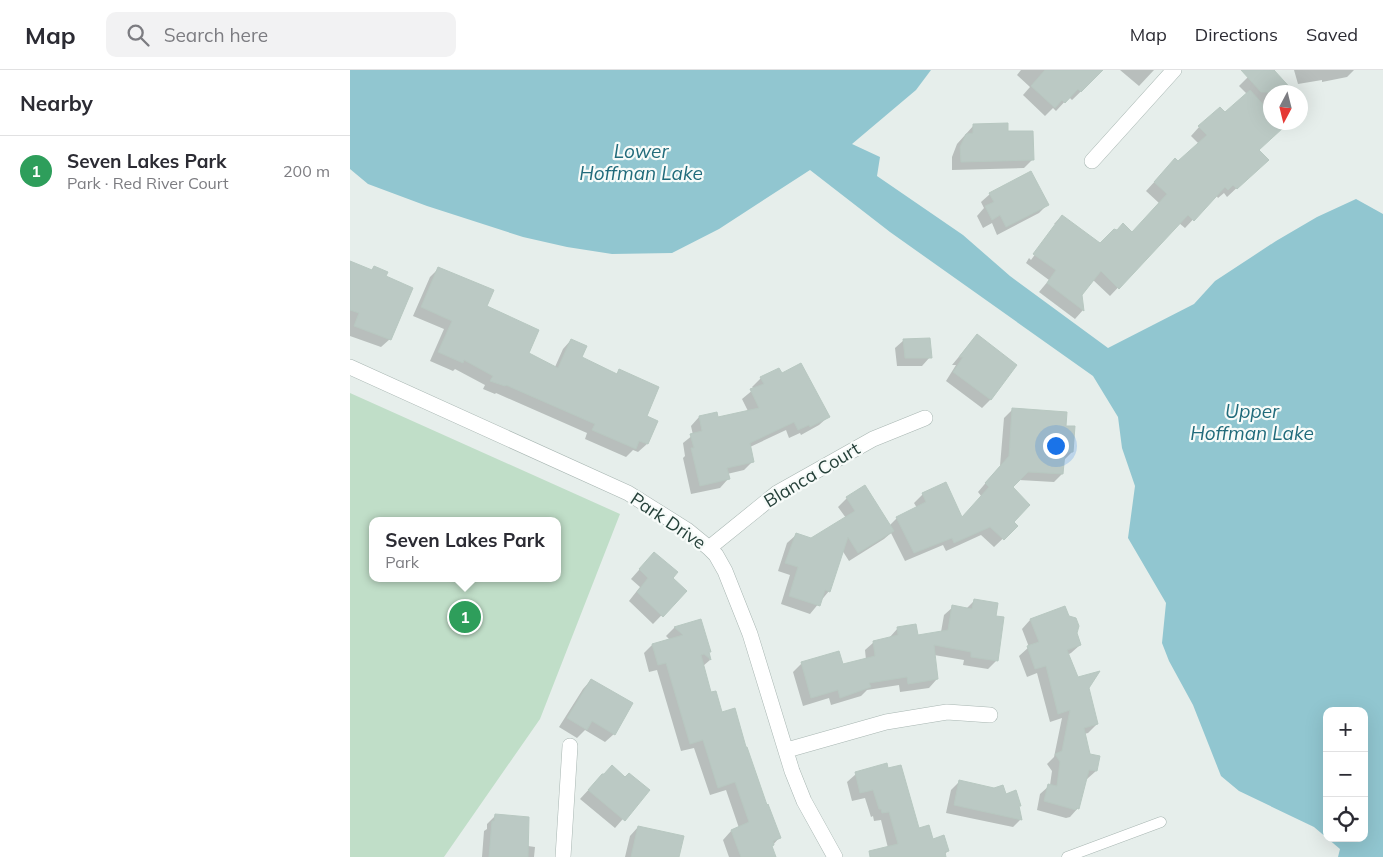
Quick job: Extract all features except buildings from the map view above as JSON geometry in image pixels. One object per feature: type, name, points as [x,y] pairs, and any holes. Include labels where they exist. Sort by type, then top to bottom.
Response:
[{"type":"street","points":[[1092,161],[1174,70]]},
{"type":"street","name":"Park Drive","points":[[350,367],[628,493],[687,530],[716,555],[725,571],[750,634],[804,801],[835,857]]},
{"type":"street","name":"Blanca Court","points":[[709,548],[777,493],[873,439],[925,418]]},
{"type":"street","points":[[786,750],[886,722],[947,712],[990,715]]},
{"type":"street","points":[[563,857],[570,746]]},
{"type":"lane","points":[[1067,857],[1161,822]]},
{"type":"green space","points":[[350,393],[620,514],[540,719],[444,857],[350,857]]},
{"type":"water","points":[[350,70],[931,70],[916,90],[852,144],[880,157],[877,176],[963,235],[1010,276],[1108,348],[1194,304],[1215,281],[1317,217],[1356,199],[1383,214],[1383,857],[1338,857],[1340,849],[1332,842],[1368,842],[1368,707],[1323,707],[1323,835],[1314,827],[1239,791],[1221,776],[1193,705],[1169,661],[1162,643],[1166,603],[1128,538],[1135,486],[1122,448],[1118,417],[1093,376],[890,232],[810,170],[719,229],[672,253],[612,254],[567,247],[523,237],[427,206],[368,184],[350,169]]},
{"type":"place","name":"Seven Lakes Park","points":[[465,617]]},
{"type":"water label","name":"Lower Hoffman Lake","points":[[641,162]]},
{"type":"water label","name":"Upper Hoffman Lake","points":[[1252,422]]}]
